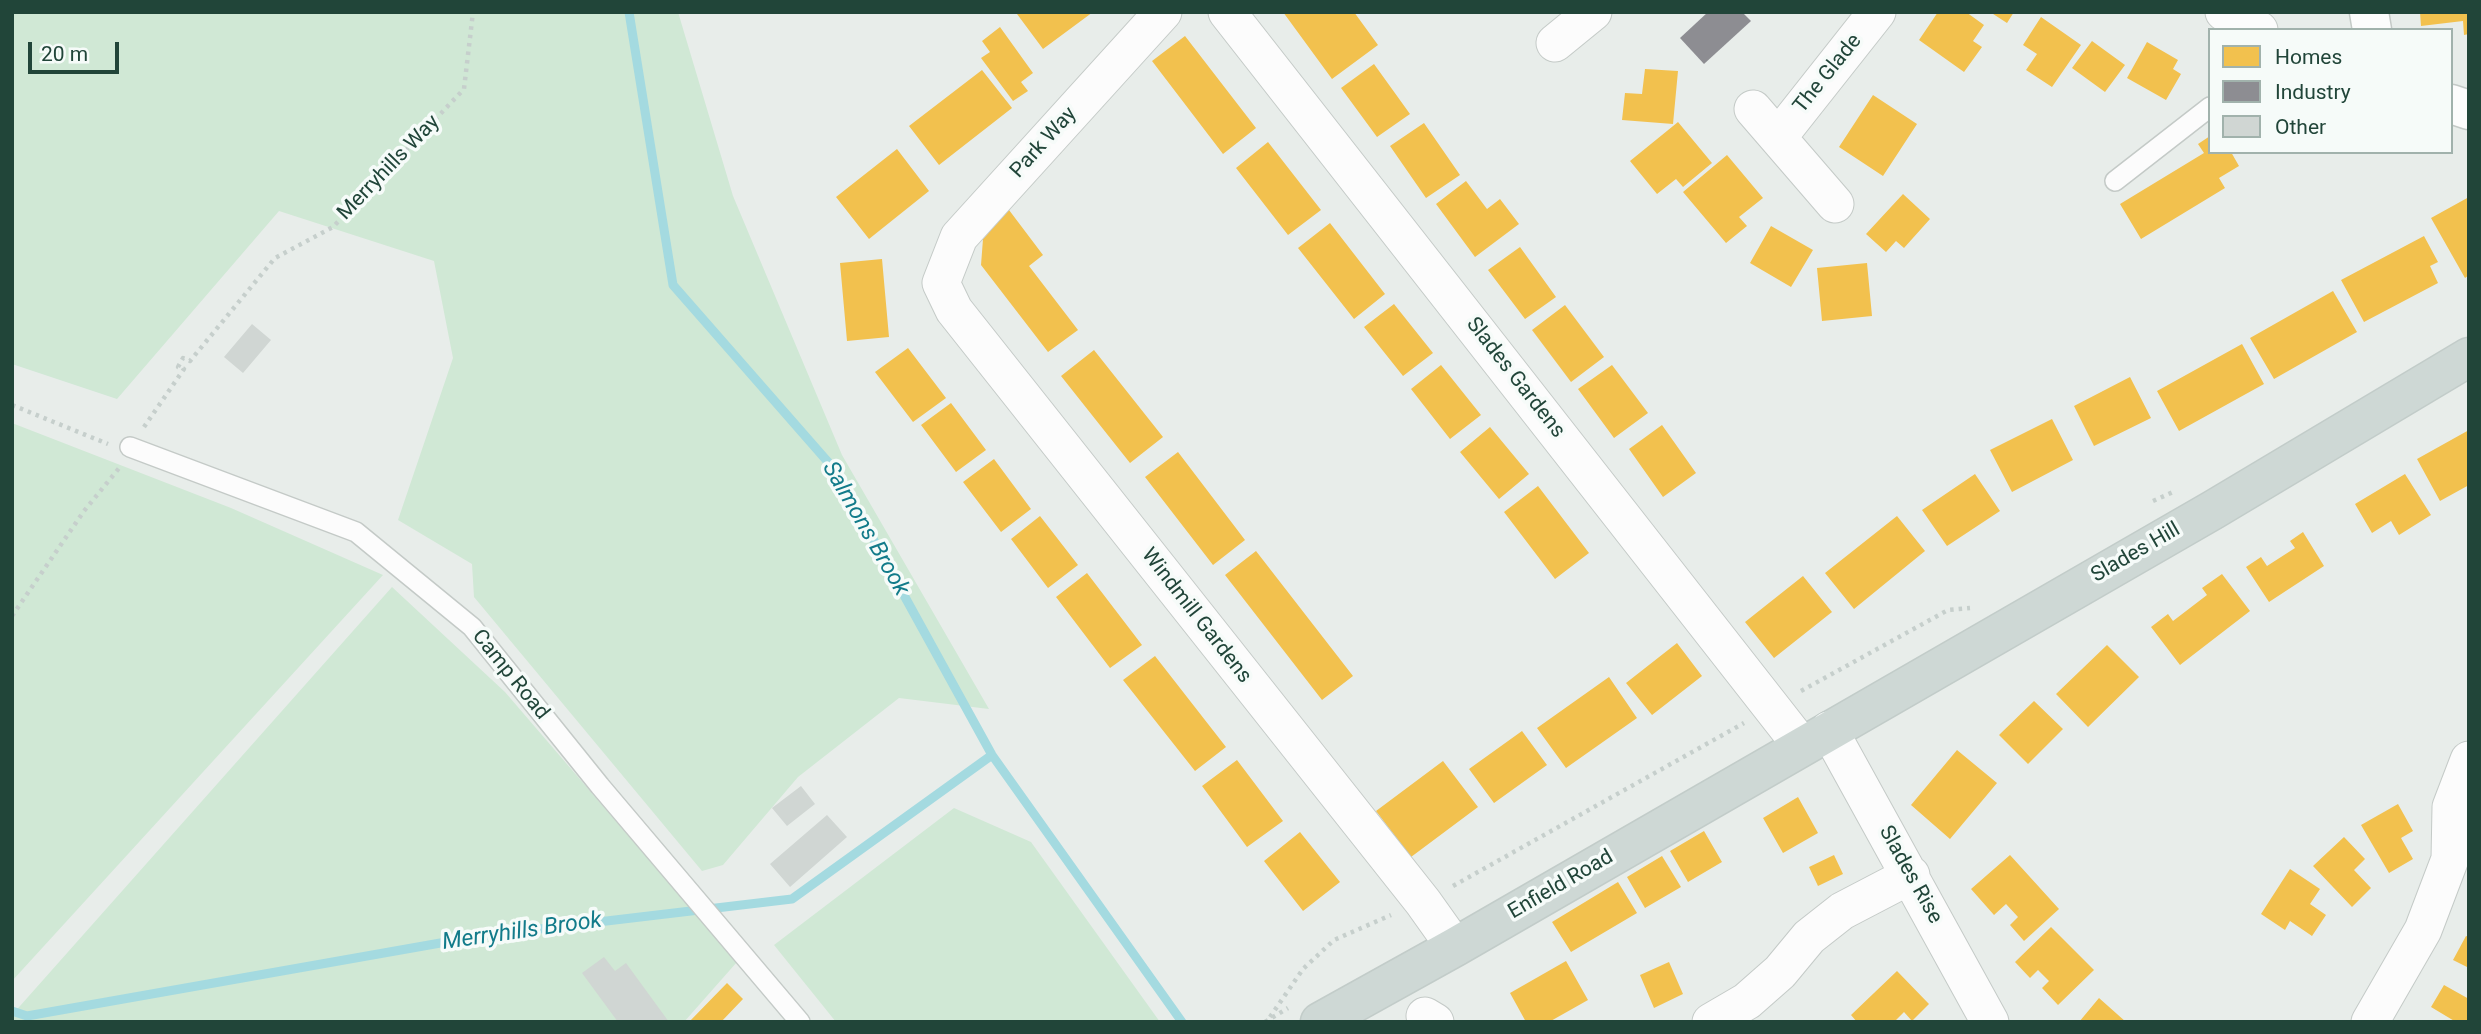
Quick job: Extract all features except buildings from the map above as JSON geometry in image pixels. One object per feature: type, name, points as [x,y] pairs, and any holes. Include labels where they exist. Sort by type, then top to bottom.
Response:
[{"type":"main road","name":"Slades Hill","points":[[1815,738],[2213,510],[2469,357]]},
{"type":"main road","name":"Enfield Road","points":[[1320,1022],[1455,947],[1815,738]]},
{"type":"street","name":"Park Way","points":[[941,283],[959,237],[1163,12]]},
{"type":"street","name":"Slades Gardens","points":[[1227,12],[1773,707],[1815,738]]},
{"type":"street","points":[[1555,43],[1593,12]]},
{"type":"street","name":"The Glade","points":[[1779,136],[1877,12]]},
{"type":"street","points":[[2224,12],[2255,28]]},
{"type":"street","name":"The Glade","points":[[1753,110],[1779,136],[1835,204]]},
{"type":"street","name":"Windmill Gardens","points":[[941,283],[954,310],[1423,902],[1455,947]]},
{"type":"street","name":"Slades Rise","points":[[1815,738],[1911,874],[1988,1021]]},
{"type":"street","points":[[2370,1022],[2423,930],[2450,859],[2451,807],[2469,760]]},
{"type":"street","points":[[1711,1022],[1747,1001],[1780,972],[1809,937],[1842,911],[1911,874]]},
{"type":"lane","points":[[2115,181],[2208,109]]},
{"type":"lane","name":"Camp Road","points":[[131,450],[356,533],[472,627],[600,786],[800,1022]]},
{"type":"path","name":"Merryhills Way","points":[[12,616],[84,511],[131,450],[184,369],[178,367],[183,358],[190,361],[275,258],[333,227],[464,89],[472,12]]},
{"type":"path","points":[[12,405],[131,450]]},
{"type":"path","points":[[1268,1020],[1303,969],[1334,940],[1423,902],[1948,610],[1973,608]]},
{"type":"green space","points":[[12,12],[678,12],[733,196],[842,455],[989,709],[899,698],[798,777],[723,865],[702,871],[474,597],[472,564],[398,520],[453,358],[434,261],[279,211],[117,399],[12,364]]},
{"type":"green space","points":[[12,423],[231,508],[383,575],[12,981]]},
{"type":"green space","points":[[392,587],[505,692],[737,962],[684,1022],[12,1022],[12,1015]]},
{"type":"green space","points":[[954,808],[1031,842],[1160,1022],[836,1022],[774,945]]},
{"type":"waterway","name":"Salmons Brook","points":[[629,12],[673,285],[835,470],[992,755],[1182,1022]]},
{"type":"waterway","name":"Merryhills Brook","points":[[12,1011],[27,1016],[480,936],[792,899],[992,755]]}]
